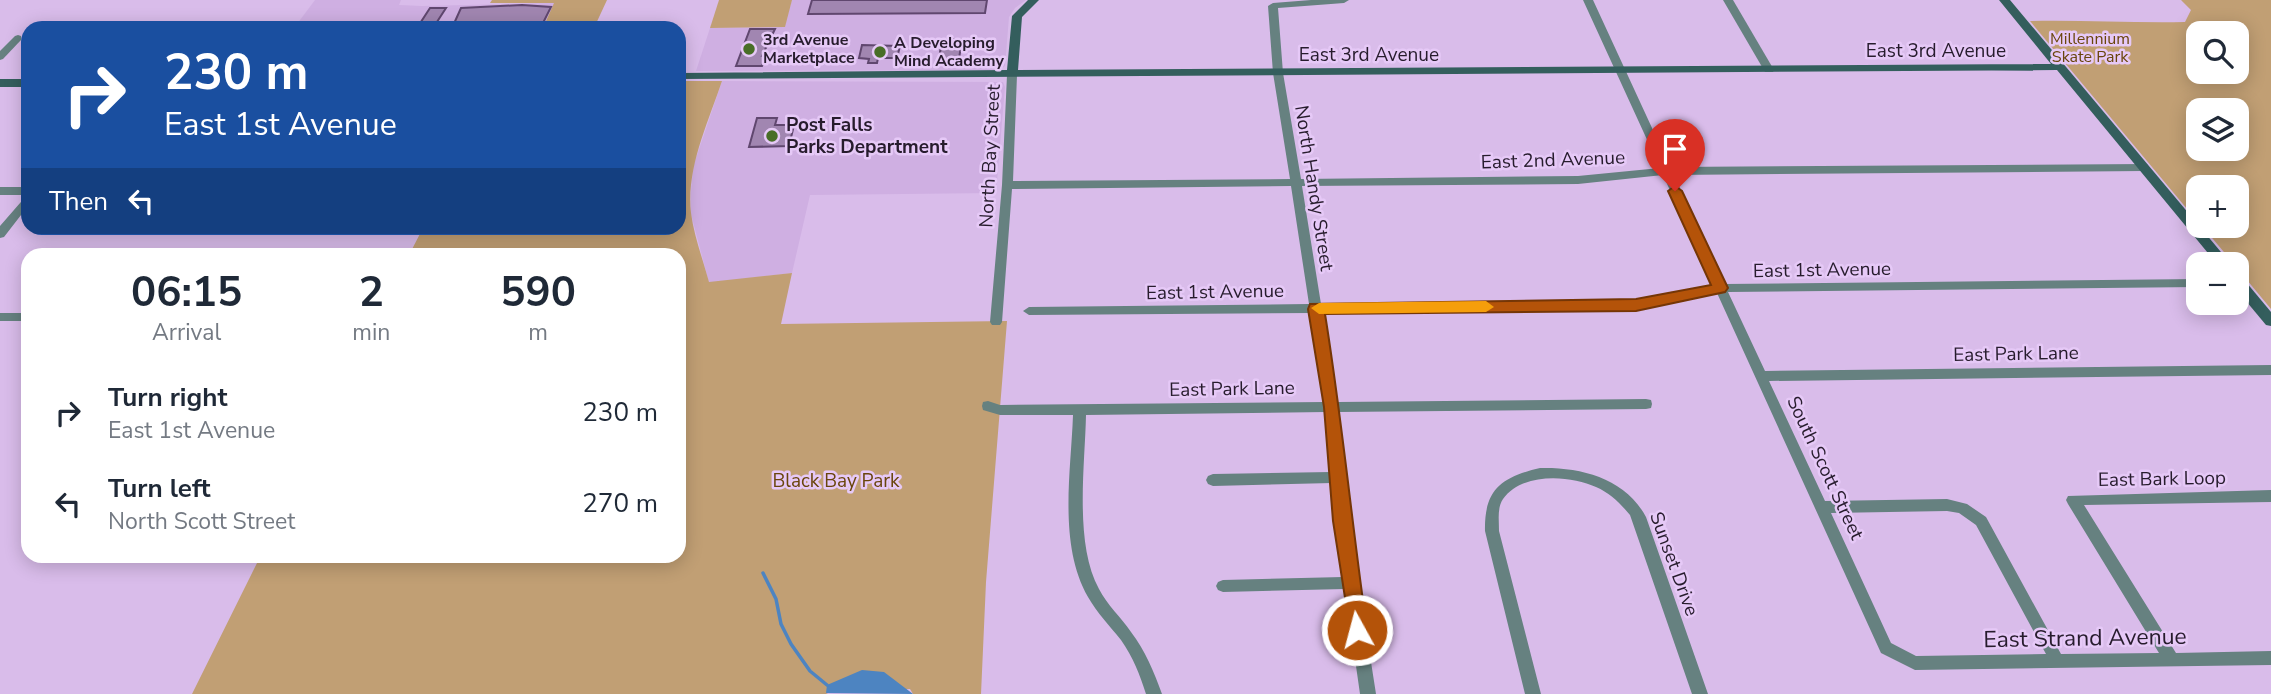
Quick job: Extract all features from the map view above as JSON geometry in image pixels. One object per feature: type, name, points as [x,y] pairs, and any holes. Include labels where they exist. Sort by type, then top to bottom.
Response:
[{"type":"street","name":"North Bay Street","points":[[996,322],[1017,16],[1034,0]]},
{"type":"street","name":"North Handy Street","points":[[1343,0],[1273,5],[1278,73],[1332,407],[1338,477],[1368,694]]},
{"type":"street","name":"South Scott Street","points":[[1588,0],[1882,640],[1886,648],[1901,658]]},
{"type":"street","points":[[1728,0],[1769,70]]},
{"type":"street","points":[[2004,0],[2214,252]]},
{"type":"street","points":[[0,57],[18,38]]},
{"type":"street","name":"East 3rd Avenue","points":[[686,76],[2059,67]]},
{"type":"street","points":[[0,83],[21,83]]},
{"type":"street","name":"East 2nd Avenue","points":[[1007,185],[1578,180],[1666,171],[2143,167]]},
{"type":"street","points":[[0,191],[21,191]]},
{"type":"street","points":[[0,234],[21,207]]},
{"type":"street","name":"East 1st Avenue","points":[[1029,311],[1636,305],[1720,288],[2186,283]]},
{"type":"street","points":[[2249,296],[2271,321]]},
{"type":"street","points":[[0,317],[21,317]]},
{"type":"street","name":"East Park Lane","points":[[1761,376],[2271,370]]},
{"type":"street","name":"East Park Lane","points":[[988,406],[1000,410],[1080,410],[1646,404]]},
{"type":"street","points":[[1080,410],[1078,538],[1083,568],[1096,597],[1132,645],[1147,671],[1154,694]]},
{"type":"street","name":"Sunset Drive","points":[[1532,694],[1492,531],[1490,513],[1496,496],[1516,480],[1535,475],[1560,474],[1581,476],[1607,486],[1624,499],[1639,517],[1700,694]]},
{"type":"street","points":[[1213,480],[1338,477]]},
{"type":"street","name":"East Bark Loop","points":[[2172,660],[2073,500],[2271,496]]},
{"type":"street","points":[[1821,507],[1947,505],[1971,513],[1981,521],[2057,661]]},
{"type":"street","points":[[1223,586],[1352,583]]},
{"type":"street","name":"East Strand Avenue","points":[[1901,658],[1915,663],[2271,658]]},
{"type":"shaded area","points":[[315,0],[401,0],[399,5],[422,6],[555,3],[546,21],[299,21]]},
{"type":"shaded area","points":[[792,0],[1026,0],[1015,8],[1009,17],[1005,66],[1000,70],[696,71],[710,28],[784,27]]},
{"type":"shaded area","points":[[722,81],[1003,82],[1005,87],[996,193],[810,195],[792,273],[709,283],[691,214],[691,192],[693,167]]},
{"type":"green space","points":[[492,0],[607,0],[597,21],[546,21],[554,3],[490,3]]},
{"type":"green space","points":[[719,0],[792,0],[785,27],[710,28]]},
{"type":"green space","name":"Millennium Skate Park","points":[[2181,0],[2271,0],[2271,309],[2249,282],[2249,252],[2224,252],[2212,238],[2249,238],[2249,175],[2186,175],[2186,208],[2030,21],[2185,22],[2191,10]]},
{"type":"green space","name":"Black Bay Park","points":[[686,81],[722,81],[699,146],[690,196],[694,230],[709,282],[792,273],[781,324],[1007,321],[986,582],[981,694],[913,694],[910,689],[826,693],[828,694],[192,694],[257,563],[686,563],[686,248],[413,248],[419,235],[686,235]]},
{"type":"water","points":[[862,670],[884,672],[913,694],[826,693],[827,685]]},
{"type":"building","points":[[812,0],[987,0],[985,13],[808,14]]},
{"type":"building","points":[[522,5],[551,7],[544,21],[455,21],[461,8]]},
{"type":"building","points":[[430,8],[446,8],[438,21],[422,21]]},
{"type":"building","name":"3rd Avenue Marketplace","points":[[750,29],[775,29],[762,56],[766,57],[762,66],[736,66]]},
{"type":"building","points":[[942,39],[962,39],[959,59],[939,59]]},
{"type":"building","name":"A Developing Mind Academy","points":[[862,45],[900,46],[897,58],[878,58],[877,63],[868,63],[869,59],[859,58]]},
{"type":"building","name":"Post Falls Parks Department","points":[[757,118],[777,118],[775,125],[794,125],[789,146],[749,147]]},
{"type":"waterway","points":[[763,573],[776,599],[781,624],[791,644],[810,671],[827,685]]},
{"type":"slow traffic","points":[[1319,308],[1486,307]]},
{"type":"place","name":"3rd Avenue Marketplace","points":[[749,49]]},
{"type":"place","name":"A Developing Mind Academy","points":[[880,52]]},
{"type":"place","name":"Post Falls Parks Department","points":[[772,136]]},
{"type":"route","points":[[1357,630],[1342,521],[1332,407],[1316,309],[1636,305],[1720,288],[1675,191]]}]
